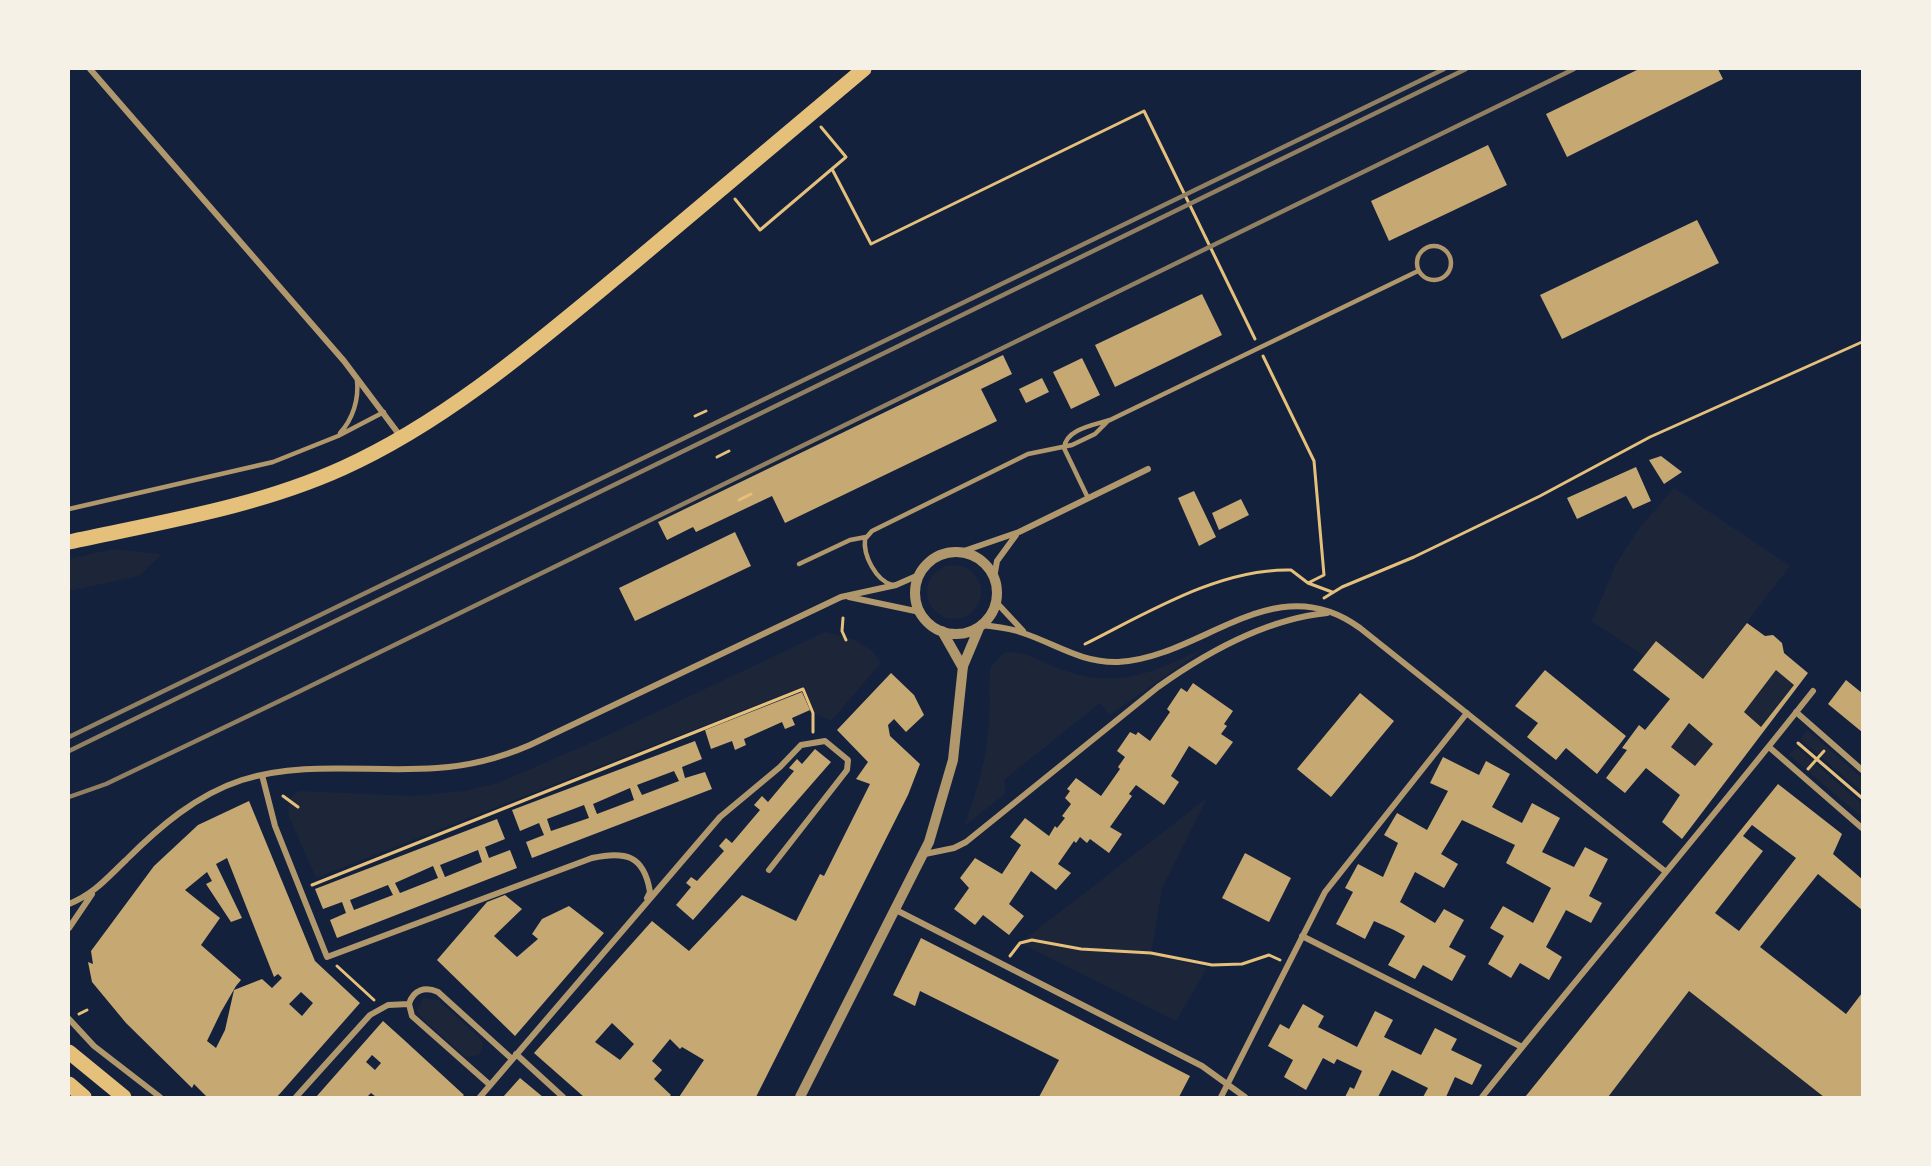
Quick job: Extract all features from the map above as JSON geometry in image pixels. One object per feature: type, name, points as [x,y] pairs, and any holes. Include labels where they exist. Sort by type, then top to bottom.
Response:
[{"type":"main road","points":[[69,542],[230,506],[281,492],[342,468],[402,437],[540,339],[864,69]]},
{"type":"main road","points":[[69,1052],[124,1097]]},
{"type":"main road","points":[[69,1084],[84,1097]]},
{"type":"street","points":[[90,69],[355,375],[402,437]]},
{"type":"street","points":[[69,928],[93,892],[124,861],[181,812],[230,784],[262,775],[306,769],[437,768],[492,759],[530,745],[837,599],[896,585],[921,574],[939,556],[961,552],[1021,531],[1148,469]]},
{"type":"street","points":[[800,1097],[925,854],[942,804],[953,760],[963,668],[981,627],[992,614],[996,602],[994,578],[996,564],[1005,546],[1021,531]]},
{"type":"street","points":[[961,552],[980,560],[994,578]]},
{"type":"street","points":[[921,574],[915,593],[920,612],[929,623],[942,632],[963,668]]},
{"type":"street","points":[[837,599],[854,597],[920,612]]},
{"type":"street","points":[[996,602],[1028,634]]},
{"type":"street","points":[[942,632],[960,633],[981,627],[1028,634],[1068,653],[1103,661],[1134,660],[1169,649],[1232,620],[1262,611],[1281,608],[1316,609],[1334,614],[1360,628],[1666,872]]},
{"type":"street","points":[[925,854],[954,848],[966,842],[1158,687],[1198,660],[1268,627],[1318,614],[1334,614]]},
{"type":"street","points":[[1482,1097],[1666,872],[1692,844],[1813,691]]},
{"type":"street","points":[[1796,712],[1862,770]]},
{"type":"street","points":[[1221,1097],[1329,886],[1467,713]]},
{"type":"street","points":[[480,1097],[720,817],[780,767],[801,745],[825,741],[848,760],[847,770],[769,870]]},
{"type":"street","points":[[1769,747],[1862,828]]},
{"type":"street","points":[[262,775],[275,826],[327,957],[586,861],[617,853],[636,861],[644,872],[650,892],[644,904]]},
{"type":"street","points":[[69,904],[93,892]]},
{"type":"street","points":[[896,910],[1202,1066],[1229,1083],[1245,1097]]},
{"type":"street","points":[[1302,936],[1522,1047]]},
{"type":"street","points":[[490,1085],[415,1019],[409,1004],[412,997],[419,991],[429,989],[438,992],[563,1097]]},
{"type":"street","points":[[296,1097],[370,1015],[382,1007],[409,1004]]},
{"type":"street","points":[[69,1018],[100,1051],[160,1097]]},
{"type":"lane","points":[[1439,247],[1449,256],[1450,269],[1440,278],[1427,279],[1418,271],[1418,257],[1426,248],[1439,247]]},
{"type":"lane","points":[[1088,498],[1064,448],[1066,441],[1072,435],[1094,424],[1110,420],[1418,271]]},
{"type":"lane","points":[[338,436],[349,422],[355,405],[358,389],[355,375]]},
{"type":"lane","points":[[69,509],[259,466],[338,436],[384,412]]},
{"type":"lane","points":[[799,564],[850,540],[866,537],[880,525],[1028,454],[1064,448],[1095,434],[1110,420]]},
{"type":"lane","points":[[866,537],[865,549],[878,575],[885,583],[896,585]]},
{"type":"path","points":[[832,169],[871,244],[1144,111],[1257,344]]},
{"type":"path","points":[[725,186],[760,230],[846,157],[810,115]]},
{"type":"path","points":[[1316,609],[1332,592],[1424,552],[1658,434],[1862,342]]},
{"type":"path","points":[[1263,355],[1314,461],[1324,575],[1308,583]]},
{"type":"path","points":[[695,416],[706,411]]},
{"type":"path","points":[[717,457],[729,451]]},
{"type":"path","points":[[739,500],[751,494]]},
{"type":"path","points":[[1068,653],[1209,585],[1247,573],[1291,570],[1308,583],[1332,592]]},
{"type":"path","points":[[843,618],[842,631],[846,640]]},
{"type":"path","points":[[312,885],[803,689],[813,713],[814,743]]},
{"type":"path","points":[[1798,743],[1862,798]]},
{"type":"path","points":[[1802,776],[1831,743]]},
{"type":"path","points":[[283,796],[298,807]]},
{"type":"path","points":[[1003,964],[1020,943],[1032,940],[1081,949],[1151,953],[1212,965],[1242,964],[1269,955],[1288,964]]},
{"type":"path","points":[[327,957],[382,1007]]},
{"type":"shaded area","points":[[1674,488],[1790,566],[1703,679],[1656,641],[1644,656],[1592,621],[1616,564],[1638,530]]},
{"type":"shaded area","points":[[113,549],[162,554],[139,576],[69,591],[69,559]]},
{"type":"shaded area","points":[[954,565],[964,567],[973,573],[979,582],[981,592],[979,602],[973,611],[964,617],[954,619],[944,617],[935,611],[929,602],[927,592],[929,582],[935,573],[944,567]]},
{"type":"shaded area","points":[[825,632],[849,638],[864,645],[881,663],[831,721],[816,714],[802,687],[316,878],[289,817],[290,801],[301,791],[413,796],[464,791],[498,783],[606,736]]},
{"type":"shaded area","points":[[1205,648],[1110,715],[1100,703],[1004,780],[1005,794],[964,826],[984,762],[990,715],[991,666],[1005,652],[1026,655],[1078,675],[1116,678],[1133,676],[1168,665]]},
{"type":"shaded area","points":[[1776,670],[1794,685],[1761,727],[1744,712]]},
{"type":"shaded area","points":[[1689,723],[1713,744],[1695,766],[1671,747]]},
{"type":"shaded area","points":[[1807,730],[1862,778],[1862,792],[1800,739]]},
{"type":"shaded area","points":[[1796,747],[1862,804],[1862,817],[1789,755]]},
{"type":"shaded area","points":[[1207,798],[1162,888],[1151,953],[1207,968],[1176,1021],[1020,943]]},
{"type":"shaded area","points":[[1689,991],[1824,1097],[1608,1097]]},
{"type":"shaded area","points":[[423,998],[438,1000],[480,1038],[483,1046],[479,1055],[465,1057],[422,1018],[417,1011]]},
{"type":"building","points":[[1639,69],[1718,69],[1723,79],[1567,157],[1546,114]]},
{"type":"building","points":[[1488,145],[1507,185],[1389,241],[1371,201]]},
{"type":"building","points":[[1697,220],[1719,263],[1562,339],[1540,295]]},
{"type":"building","points":[[1202,294],[1222,335],[1115,387],[1095,345]]},
{"type":"building","points":[[1003,355],[1012,374],[981,389],[997,421],[785,523],[772,496],[696,532],[693,527],[667,540],[658,522]]},
{"type":"building","points":[[1082,358],[1100,395],[1071,409],[1053,372]]},
{"type":"building","points":[[1042,378],[1049,392],[1026,403],[1019,389]]},
{"type":"building","points":[[1661,456],[1682,472],[1664,484],[1649,460]]},
{"type":"building","points":[[1636,467],[1651,501],[1633,509],[1626,496],[1577,519],[1567,498]]},
{"type":"building","points":[[1194,491],[1216,537],[1199,546],[1178,498]]},
{"type":"building","points":[[1241,499],[1249,515],[1219,530],[1212,513]]},
{"type":"building","points":[[735,532],[751,566],[635,621],[619,588]]},
{"type":"building","points":[[1747,623],[1765,636],[1773,635],[1782,643],[1784,653],[1808,673],[1682,839],[1662,822],[1680,795],[1646,768],[1625,793],[1606,778],[1627,750],[1622,748],[1639,725],[1645,730],[1670,699],[1633,670],[1656,641],[1703,679]],"holes":[[[1776,670],[1794,685],[1761,727],[1744,712]],[[1689,723],[1713,744],[1695,766],[1671,747]]]},
{"type":"building","points":[[1545,670],[1626,736],[1597,774],[1566,748],[1556,760],[1527,737],[1538,723],[1515,706]]},
{"type":"building","points":[[891,673],[914,695],[924,715],[906,732],[894,719],[888,725],[890,736],[920,764],[908,795],[756,1097],[679,1097],[704,1060],[682,1047],[680,1049],[670,1039],[652,1061],[662,1070],[654,1079],[671,1095],[669,1097],[584,1097],[534,1053],[652,921],[689,951],[742,895],[796,921],[820,874],[824,876],[870,784],[856,779],[868,762],[837,730]],"holes":[[[612,1023],[634,1044],[620,1060],[595,1042]]]},
{"type":"building","points":[[1846,680],[1862,693],[1862,732],[1828,704]]},
{"type":"building","points":[[1193,683],[1233,711],[1224,724],[1227,726],[1221,734],[1233,742],[1216,765],[1189,746],[1171,776],[1179,782],[1164,805],[1136,785],[1129,794],[1132,796],[1110,827],[1122,834],[1109,853],[1090,839],[1087,843],[1080,837],[1076,843],[1074,841],[1058,864],[1071,873],[1056,890],[1031,871],[1009,904],[1024,916],[1009,935],[983,915],[975,925],[954,909],[969,888],[960,878],[975,858],[1002,874],[1021,845],[1010,837],[1025,818],[1049,836],[1055,826],[1057,828],[1065,818],[1062,816],[1071,804],[1065,798],[1070,791],[1067,789],[1076,778],[1101,796],[1120,769],[1118,767],[1125,757],[1117,751],[1130,732],[1136,735],[1138,732],[1150,741],[1170,712],[1167,709],[1181,688],[1187,692]]},
{"type":"building","points":[[802,692],[810,710],[792,718],[795,725],[785,729],[782,722],[744,739],[746,745],[735,750],[732,741],[711,749],[705,730]]},
{"type":"building","points":[[1360,693],[1394,721],[1331,797],[1297,769]]},
{"type":"building","points":[[695,741],[702,759],[682,767],[685,778],[705,772],[712,789],[532,858],[526,842],[544,835],[539,823],[520,831],[512,810]],"holes":[[[674,771],[679,781],[642,795],[637,785]],[[630,788],[634,800],[597,814],[593,804]],[[584,805],[589,818],[551,831],[547,819]]]},
{"type":"building","points":[[815,749],[831,762],[693,920],[676,905],[691,887],[686,883],[691,877],[697,881],[724,851],[719,846],[726,838],[732,843],[760,810],[754,805],[762,796],[768,802],[794,771],[789,768],[797,759],[802,764]]},
{"type":"building","points":[[1443,757],[1479,775],[1486,761],[1510,774],[1492,807],[1522,823],[1532,803],[1560,818],[1542,852],[1574,867],[1585,847],[1608,859],[1589,896],[1602,903],[1591,923],[1566,910],[1546,947],[1562,957],[1549,980],[1520,963],[1511,978],[1488,964],[1504,936],[1490,928],[1503,906],[1533,923],[1551,888],[1506,863],[1515,845],[1462,820],[1441,854],[1458,864],[1444,888],[1415,872],[1400,902],[1435,923],[1444,909],[1464,920],[1449,947],[1466,956],[1452,981],[1423,965],[1415,979],[1388,965],[1405,936],[1394,930],[1374,921],[1365,939],[1336,924],[1353,892],[1345,888],[1358,864],[1383,877],[1398,843],[1384,835],[1397,813],[1427,830],[1448,791],[1430,783]]},
{"type":"building","points":[[1778,784],[1842,834],[1833,854],[1862,879],[1862,910],[1818,874],[1760,947],[1846,1014],[1862,993],[1862,1097],[1824,1097],[1689,991],[1608,1097],[1525,1097]],"holes":[[[1752,825],[1796,858],[1739,931],[1715,913],[1763,851],[1743,836]]]},
{"type":"building","points":[[249,801],[315,961],[360,1003],[277,1097],[207,1097],[194,1084],[192,1088],[126,1023],[92,982],[88,962],[93,964],[91,951],[154,866],[198,825]],"holes":[[[227,858],[274,977],[278,974],[282,978],[272,988],[262,979],[234,990],[225,1030],[216,1048],[207,1041],[221,1012],[236,986],[241,980],[201,945],[220,918],[185,890],[207,872],[212,881],[206,884],[231,922],[242,918],[216,864]],[[301,992],[313,1003],[302,1016],[289,1004]]]},
{"type":"building","points":[[497,819],[505,839],[485,847],[489,858],[510,850],[517,868],[337,938],[330,920],[346,913],[342,902],[323,909],[315,889]],"holes":[[[478,850],[482,862],[445,877],[440,865]],[[433,866],[438,878],[400,893],[395,883]],[[388,885],[393,895],[354,910],[350,900]]]},
{"type":"building","points":[[1245,853],[1291,878],[1269,922],[1222,898]]},
{"type":"building","points":[[505,895],[522,909],[494,936],[517,957],[538,939],[532,934],[542,919],[569,906],[604,933],[515,1036],[437,960],[487,902]]},
{"type":"building","points":[[921,938],[1190,1076],[1179,1097],[1039,1097],[1059,1060],[920,991],[915,1006],[893,995]]},
{"type":"building","points":[[1303,1004],[1324,1016],[1318,1027],[1357,1047],[1375,1011],[1393,1020],[1384,1037],[1421,1055],[1435,1028],[1457,1039],[1451,1050],[1482,1065],[1472,1085],[1455,1077],[1446,1097],[1423,1097],[1428,1088],[1392,1070],[1378,1097],[1345,1097],[1350,1087],[1354,1089],[1362,1071],[1337,1059],[1334,1064],[1323,1058],[1306,1090],[1284,1077],[1293,1060],[1268,1046],[1280,1024],[1289,1029]]},
{"type":"building","points":[[383,1021],[464,1095],[462,1097],[376,1097],[371,1093],[367,1097],[316,1097]],"holes":[[[372,1055],[381,1063],[375,1070],[366,1062]]]},
{"type":"building","points":[[520,1078],[543,1097],[503,1097]]},
{"type":"railway","points":[[69,737],[1444,69]]},
{"type":"railway","points":[[69,751],[1466,69]]},
{"type":"railway","points":[[69,797],[106,784],[292,695],[1574,69]]}]
